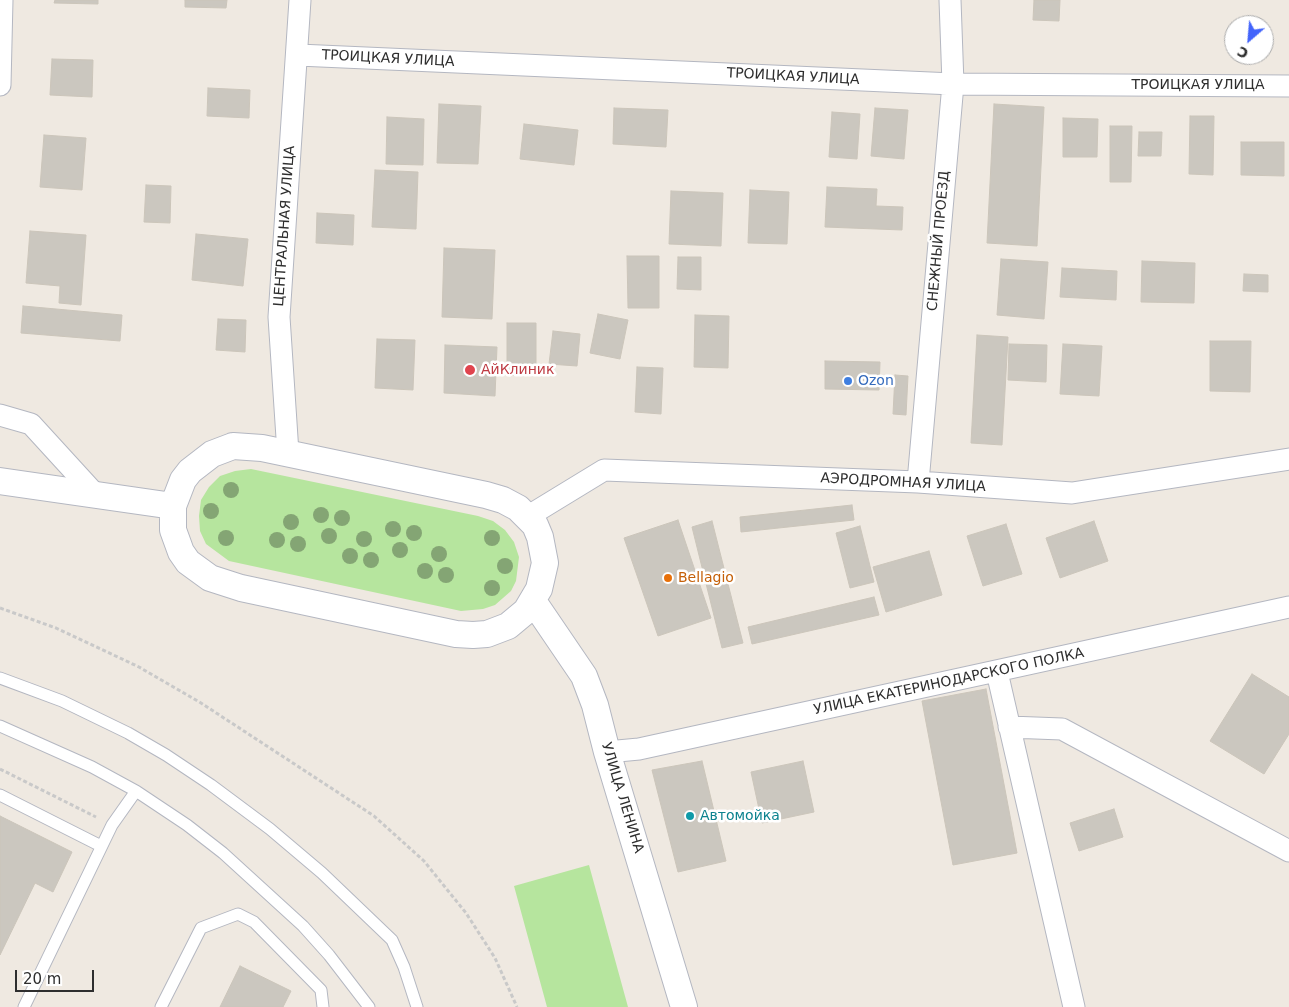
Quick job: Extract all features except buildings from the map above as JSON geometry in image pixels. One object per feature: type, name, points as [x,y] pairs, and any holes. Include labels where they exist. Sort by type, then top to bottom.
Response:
[{"type":"street","points":[[0,85],[2,0]]},
{"type":"street","name":"ЦЕНТРАЛЬНАЯ УЛИЦА","points":[[288,453],[279,317],[282,251],[298,55],[300,0]]},
{"type":"street","name":"СНЕЖНЫЙ ПРОЕЗД","points":[[918,482],[953,84],[950,0]]},
{"type":"street","name":"ТРОИЦКАЯ УЛИЦА","points":[[298,55],[953,84],[1289,86]]},
{"type":"street","points":[[0,415],[31,424],[95,494]]},
{"type":"street","points":[[233,446],[246,446],[288,453],[486,495],[510,504],[527,517],[535,526],[540,537],[545,563],[544,576],[533,601],[526,611],[508,626],[487,634],[456,634],[241,588],[210,578],[188,562],[176,541],[172,517],[173,506],[183,480],[198,463],[212,454],[233,446]]},
{"type":"street","name":"АЭРОДРОМНАЯ УЛИЦА","points":[[527,517],[604,470],[918,482],[1072,493],[1289,459]]},
{"type":"street","points":[[0,481],[173,506]]},
{"type":"street","name":"УЛИЦА ЛЕНИНА","points":[[533,601],[584,676],[595,705],[607,752],[684,1007]]},
{"type":"street","name":"УЛИЦА ЕКАТЕРИНОДАРСКОГО ПОЛКА","points":[[607,752],[639,749],[1289,607]]},
{"type":"street","points":[[997,672],[1074,1007]]},
{"type":"street","points":[[1009,727],[1062,729],[1289,851]]},
{"type":"lane","points":[[0,678],[62,701],[158,750],[211,785],[270,829],[322,873],[388,935],[401,959],[416,1007]]},
{"type":"lane","points":[[0,726],[92,766],[136,791],[194,830],[272,897],[329,955],[369,1007]]},
{"type":"lane","points":[[24,1007],[101,846],[112,825],[136,791]]},
{"type":"lane","points":[[0,795],[101,846]]},
{"type":"lane","points":[[161,1007],[201,928],[238,914],[254,922],[321,990],[324,1000],[323,1007]]},
{"type":"path","points":[[0,608],[56,628],[139,667],[201,702],[374,816],[424,862],[466,913],[495,958],[518,1007]]},
{"type":"path","points":[[0,769],[112,825]]},
{"type":"green space","points":[[251,469],[478,516],[493,521],[505,530],[514,542],[519,557],[516,581],[511,591],[495,605],[483,609],[461,611],[229,561],[206,544],[200,531],[201,500],[209,487],[220,476],[235,471]]},
{"type":"green space","points":[[589,865],[628,1007],[547,1007],[514,886]]},
{"type":"place","name":"АйКлиник","points":[[470,370]]},
{"type":"place","name":"Ozon","points":[[848,381]]},
{"type":"place","name":"Bellagio","points":[[668,578]]},
{"type":"place","name":"Автомойка","points":[[690,816]]}]
